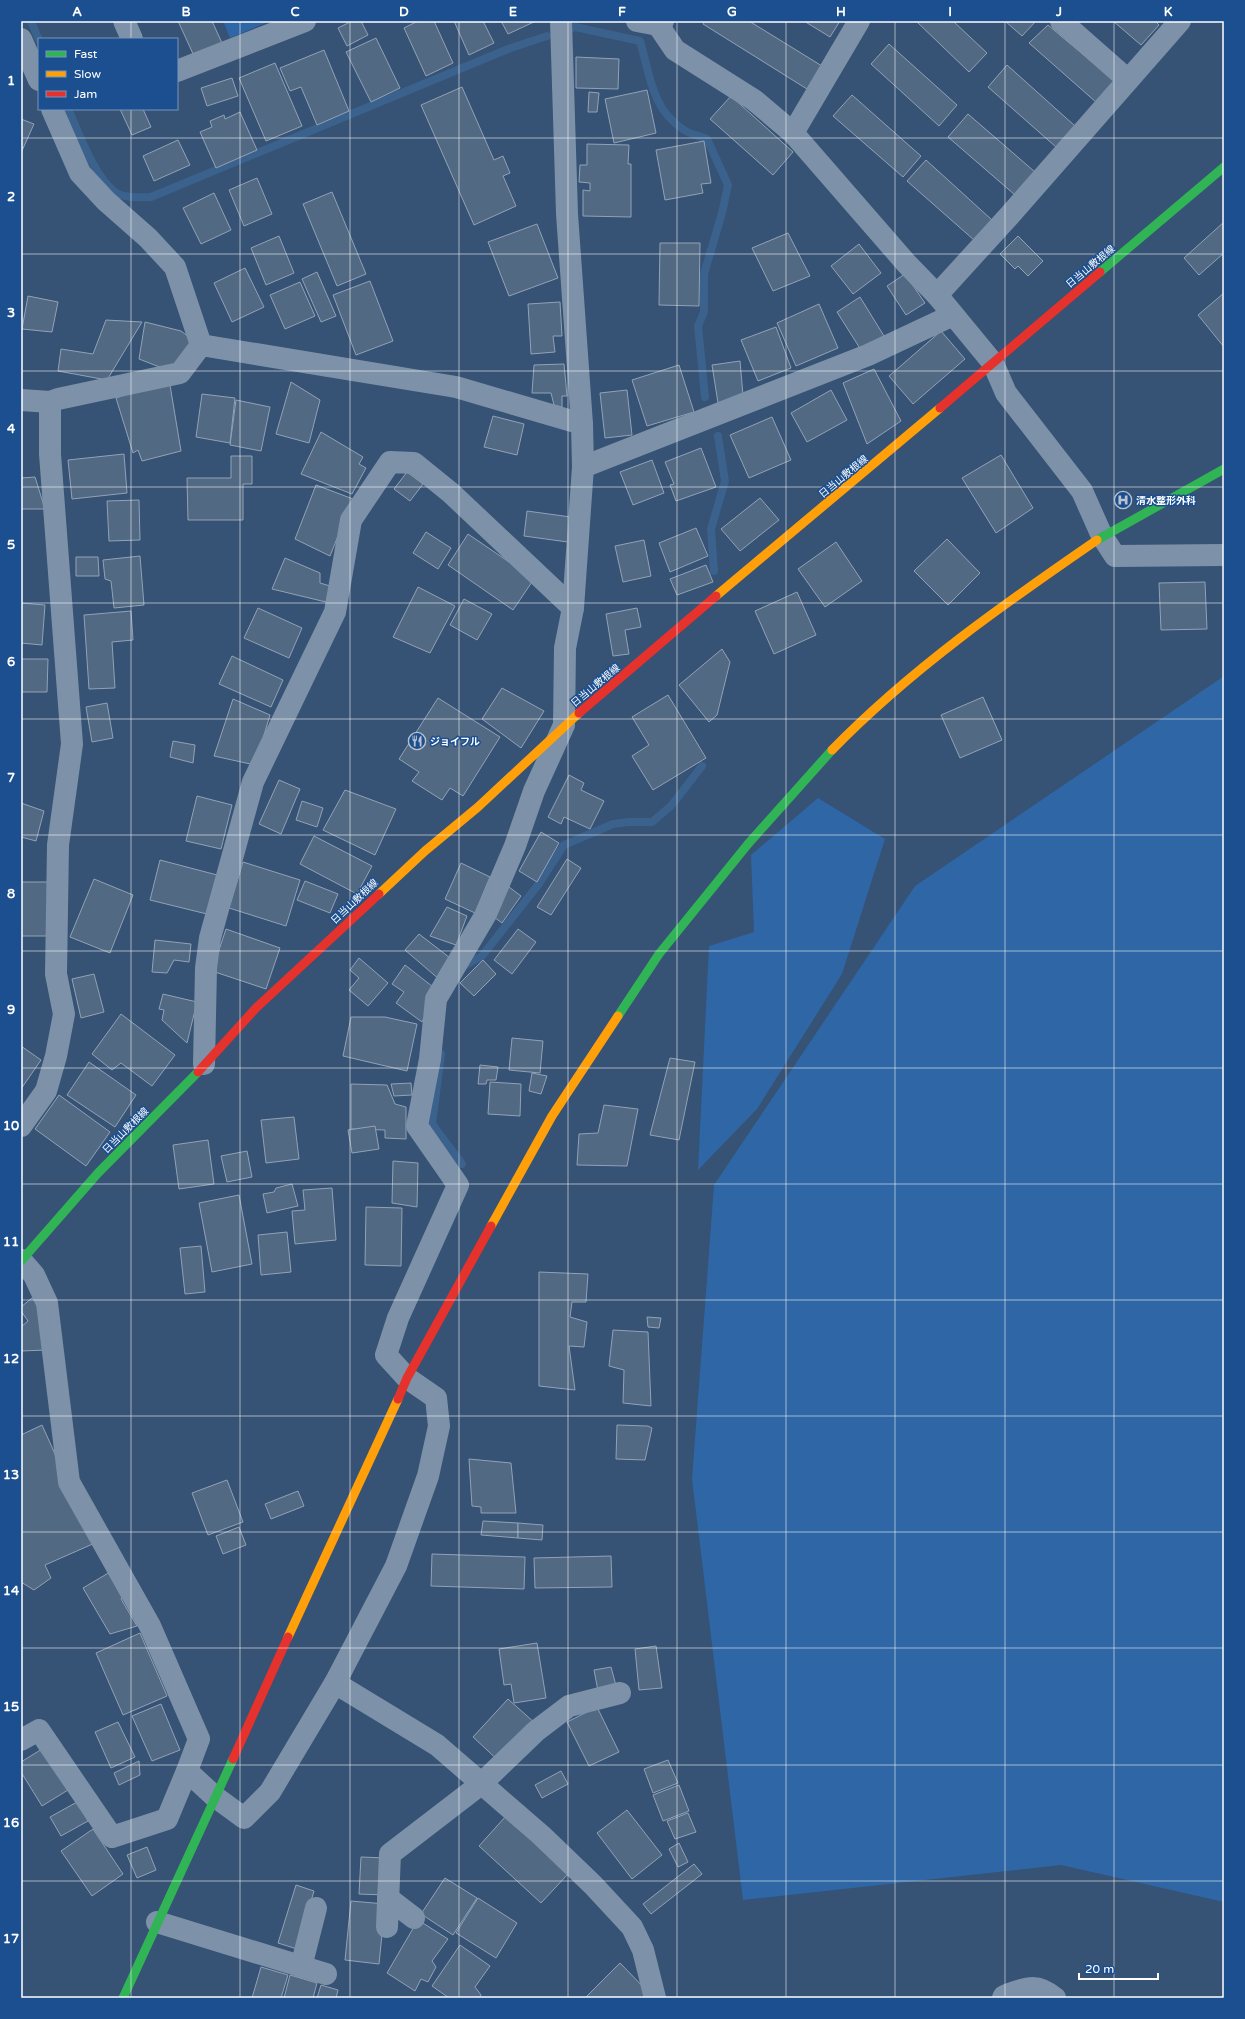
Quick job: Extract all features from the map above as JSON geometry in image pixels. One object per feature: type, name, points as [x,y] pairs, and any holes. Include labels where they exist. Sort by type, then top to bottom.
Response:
[{"type":"street","points":[[124,21],[132,38]]},
{"type":"street","points":[[178,71],[305,21]]},
{"type":"street","points":[[187,1772],[214,1796],[244,1818],[270,1792],[335,1683],[396,1566],[430,1469],[439,1426],[436,1398],[407,1378],[386,1355],[398,1318],[458,1185],[417,1126],[430,1059],[436,999],[486,914],[515,846],[534,791],[564,725],[565,648],[573,608],[583,467],[582,424],[567,214],[561,21]]},
{"type":"street","points":[[793,133],[859,21]]},
{"type":"street","points":[[1061,21],[1128,80]]},
{"type":"street","points":[[937,295],[1009,216],[1180,21]]},
{"type":"street","points":[[653,22],[675,50],[754,100],[793,133],[901,257],[937,295],[993,363],[1006,393],[1082,491],[1102,536],[1115,556],[1224,555]]},
{"type":"street","points":[[21,39],[38,78]]},
{"type":"street","points":[[52,110],[80,173],[106,201],[148,238],[175,266],[201,345]]},
{"type":"street","name":"日当山敷根線","points":[[21,1261],[98,1173],[198,1074],[204,1064],[256,1008],[425,851],[478,807],[564,725],[1224,167]]},
{"type":"street","points":[[583,467],[868,355],[953,315]]},
{"type":"street","points":[[201,345],[456,387],[582,424]]},
{"type":"street","points":[[21,400],[50,402],[180,373],[201,345]]},
{"type":"street","points":[[21,1126],[46,1091],[56,1056],[64,1014],[56,974],[58,845],[72,744],[50,454],[50,402]]},
{"type":"street","points":[[204,1064],[206,968],[210,938],[253,782],[335,612],[351,520],[390,462],[414,462],[451,493],[573,608]]},
{"type":"street","points":[[123,1998],[214,1796],[407,1378],[552,1116],[659,954],[748,844],[833,749],[922,667],[1009,601],[1102,536],[1224,469]]},
{"type":"street","points":[[21,1261],[34,1275],[47,1303],[69,1482],[150,1626],[200,1739],[167,1819],[112,1837],[39,1730],[21,1740]]},
{"type":"street","points":[[335,1683],[437,1745],[541,1835],[624,1916],[632,1927],[643,1950],[655,1998]]},
{"type":"street","points":[[388,1927],[390,1854],[481,1784],[536,1731],[569,1706],[620,1693]]},
{"type":"street","points":[[388,1898],[414,1918]]},
{"type":"street","points":[[301,1967],[316,1908]]},
{"type":"street","points":[[157,1922],[326,1974]]},
{"type":"street","points":[[1003,1998],[1004,1996],[1025,1988],[1044,1989],[1055,1998]]},
{"type":"shaded area","points":[[223,21],[270,21],[230,38]]},
{"type":"shaded area","points":[[1224,676],[1224,1902],[1061,1865],[743,1900],[692,1479],[714,1185],[915,886]]},
{"type":"shaded area","points":[[818,798],[885,839],[842,974],[757,1109],[698,1170],[709,946],[754,932],[751,855]]},
{"type":"building","points":[[178,21],[212,21],[222,43],[194,56]]},
{"type":"building","points":[[352,21],[361,21],[368,35],[347,46],[338,28]]},
{"type":"building","points":[[418,21],[434,21],[453,63],[426,76],[404,28]]},
{"type":"building","points":[[454,21],[483,21],[494,43],[469,55]]},
{"type":"building","points":[[501,21],[536,21],[508,34]]},
{"type":"building","points":[[705,21],[749,21],[822,66],[807,89],[703,24]]},
{"type":"building","points":[[804,21],[840,21],[830,37]]},
{"type":"building","points":[[916,21],[953,21],[987,53],[969,72]]},
{"type":"building","points":[[1005,21],[1036,21],[1022,36]]},
{"type":"building","points":[[1113,21],[1155,21],[1159,25],[1141,45]]},
{"type":"building","points":[[1048,25],[1117,83],[1097,103],[1029,43]]},
{"type":"building","points":[[376,38],[400,88],[371,102],[346,52]]},
{"type":"building","points":[[889,44],[957,105],[939,126],[871,64]]},
{"type":"building","points":[[324,50],[349,111],[317,125],[301,87],[290,91],[280,68]]},
{"type":"building","points":[[576,57],[619,59],[618,89],[576,88]]},
{"type":"building","points":[[275,63],[302,126],[266,141],[239,78]]},
{"type":"building","points":[[1007,65],[1075,126],[1056,147],[988,87]]},
{"type":"building","points":[[232,78],[238,96],[207,106],[201,88]]},
{"type":"building","points":[[462,87],[494,160],[503,156],[510,173],[503,176],[516,206],[474,225],[421,105]]},
{"type":"building","points":[[647,90],[656,133],[614,143],[605,99]]},
{"type":"building","points":[[589,92],[599,93],[597,112],[588,112]]},
{"type":"building","points":[[852,95],[921,156],[903,177],[833,116]]},
{"type":"building","points":[[731,96],[793,152],[773,175],[710,119]]},
{"type":"building","points":[[120,110],[143,110],[151,127],[132,135]]},
{"type":"building","points":[[240,112],[257,150],[216,168],[200,132],[212,127],[210,121],[224,115],[225,119]]},
{"type":"building","points":[[968,114],[1035,172],[1015,195],[948,137]]},
{"type":"building","points":[[21,119],[34,124],[21,153]]},
{"type":"building","points":[[178,140],[190,165],[154,181],[143,156]]},
{"type":"building","points":[[704,141],[711,183],[701,184],[703,193],[665,200],[656,150]]},
{"type":"building","points":[[587,144],[629,145],[628,164],[631,164],[631,217],[583,216],[583,190],[590,191],[590,183],[579,182],[580,165],[587,165]]},
{"type":"building","points":[[926,160],[992,220],[974,240],[907,181]]},
{"type":"building","points":[[257,178],[272,214],[244,226],[229,190]]},
{"type":"building","points":[[332,192],[366,274],[337,286],[303,204]]},
{"type":"building","points":[[214,193],[231,230],[201,244],[183,208]]},
{"type":"building","points":[[1224,222],[1224,253],[1199,275],[1184,258]]},
{"type":"building","points":[[537,224],[558,278],[509,296],[488,242]]},
{"type":"building","points":[[788,233],[810,276],[773,291],[752,248]]},
{"type":"building","points":[[279,236],[294,273],[266,285],[251,248]]},
{"type":"building","points":[[1018,236],[1043,261],[1028,276],[1018,266],[1015,269],[1000,254]]},
{"type":"building","points":[[660,243],[700,243],[699,306],[659,305]]},
{"type":"building","points":[[859,244],[881,273],[853,294],[831,266]]},
{"type":"building","points":[[245,268],[264,307],[232,322],[214,283]]},
{"type":"building","points":[[317,272],[336,316],[321,322],[302,279]]},
{"type":"building","points":[[905,274],[925,303],[906,315],[887,286]]},
{"type":"building","points":[[370,281],[393,341],[356,355],[333,295]]},
{"type":"building","points":[[300,282],[315,316],[285,329],[270,295]]},
{"type":"building","points":[[1224,293],[1224,347],[1198,315]]},
{"type":"building","points":[[28,296],[58,302],[52,332],[22,329]]},
{"type":"building","points":[[860,297],[884,336],[861,350],[837,312]]},
{"type":"building","points":[[560,302],[562,336],[553,336],[555,352],[531,354],[528,304]]},
{"type":"building","points":[[819,304],[838,348],[796,366],[777,323]]},
{"type":"building","points":[[106,320],[142,322],[107,380],[58,371],[61,349],[93,354]]},
{"type":"building","points":[[145,322],[181,331],[194,341],[170,371],[139,359]]},
{"type":"building","points":[[776,327],[791,368],[758,381],[741,340]]},
{"type":"building","points":[[941,331],[965,359],[913,404],[889,376]]},
{"type":"building","points":[[740,361],[743,395],[718,403],[712,365]]},
{"type":"building","points":[[564,364],[567,396],[562,396],[562,407],[554,405],[551,393],[532,393],[534,365]]},
{"type":"building","points":[[679,365],[694,412],[647,426],[632,380]]},
{"type":"building","points":[[874,369],[901,421],[867,444],[843,383]]},
{"type":"building","points":[[169,379],[181,451],[142,461],[138,450],[133,453],[116,398]]},
{"type":"building","points":[[291,382],[320,400],[309,443],[276,434]]},
{"type":"building","points":[[627,390],[632,435],[605,438],[600,393]]},
{"type":"building","points":[[831,390],[847,420],[807,442],[791,413]]},
{"type":"building","points":[[202,394],[235,398],[230,443],[196,437]]},
{"type":"building","points":[[236,400],[270,407],[261,451],[230,445]]},
{"type":"building","points":[[493,416],[524,424],[517,455],[484,447]]},
{"type":"building","points":[[772,417],[791,460],[749,478],[730,435]]},
{"type":"building","points":[[321,432],[363,457],[359,464],[366,468],[352,494],[301,474]]},
{"type":"building","points":[[701,448],[716,487],[676,501],[670,485],[674,484],[665,462]]},
{"type":"building","points":[[124,454],[127,493],[72,499],[68,460]]},
{"type":"building","points":[[1001,455],[1033,508],[996,533],[962,478]]},
{"type":"building","points":[[231,456],[252,456],[252,484],[243,484],[243,520],[188,520],[187,478],[231,478]]},
{"type":"building","points":[[652,460],[664,493],[633,505],[620,472]]},
{"type":"building","points":[[407,472],[423,484],[410,501],[394,489]]},
{"type":"building","points":[[35,477],[45,509],[21,509],[21,478]]},
{"type":"building","points":[[316,485],[353,499],[330,556],[295,539]]},
{"type":"building","points":[[760,498],[779,520],[740,551],[721,529]]},
{"type":"building","points":[[139,500],[140,540],[109,541],[107,501]]},
{"type":"building","points":[[527,511],[578,518],[575,543],[524,536]]},
{"type":"building","points":[[696,528],[708,556],[670,572],[659,543]]},
{"type":"building","points":[[426,532],[451,548],[438,569],[413,553]]},
{"type":"building","points":[[468,534],[534,579],[513,610],[448,565]]},
{"type":"building","points":[[947,539],[980,573],[948,605],[914,571]]},
{"type":"building","points":[[644,540],[651,576],[623,582],[615,546]]},
{"type":"building","points":[[836,542],[862,581],[825,607],[798,569]]},
{"type":"building","points":[[140,556],[144,605],[114,608],[111,581],[105,579],[103,560]]},
{"type":"building","points":[[76,557],[98,557],[99,576],[76,576]]},
{"type":"building","points":[[285,558],[320,573],[320,583],[330,586],[326,602],[272,589]]},
{"type":"building","points":[[706,565],[713,582],[677,595],[670,579]]},
{"type":"building","points":[[1205,582],[1207,629],[1161,630],[1159,583]]},
{"type":"building","points":[[418,587],[455,606],[430,653],[393,637]]},
{"type":"building","points":[[797,592],[816,635],[774,654],[755,611]]},
{"type":"building","points":[[464,599],[492,614],[477,640],[450,625]]},
{"type":"building","points":[[21,603],[45,605],[42,645],[21,643]]},
{"type":"building","points":[[258,608],[302,628],[289,658],[244,638]]},
{"type":"building","points":[[637,608],[641,627],[625,630],[629,654],[613,656],[606,614]]},
{"type":"building","points":[[131,611],[133,640],[112,642],[115,688],[89,689],[84,615]]},
{"type":"building","points":[[722,649],[730,662],[717,715],[709,722],[679,685]]},
{"type":"building","points":[[232,656],[283,680],[271,707],[219,684]]},
{"type":"building","points":[[21,659],[48,659],[47,692],[21,692]]},
{"type":"building","points":[[502,688],[544,711],[521,748],[482,719]]},
{"type":"building","points":[[668,695],[706,758],[653,790],[632,756],[649,745],[632,717]]},
{"type":"building","points":[[983,697],[1002,740],[960,758],[941,715]]},
{"type":"building","points":[[438,698],[500,737],[463,796],[450,788],[442,800],[412,781],[419,772],[399,759]]},
{"type":"building","points":[[233,699],[270,715],[255,765],[214,756]]},
{"type":"building","points":[[107,703],[113,738],[92,742],[86,707]]},
{"type":"building","points":[[173,741],[195,745],[193,763],[170,757]]},
{"type":"building","points":[[569,775],[584,783],[581,790],[604,801],[590,829],[564,817],[561,824],[548,817]]},
{"type":"building","points":[[279,780],[300,789],[281,834],[259,824]]},
{"type":"building","points":[[345,790],[396,809],[375,855],[323,830]]},
{"type":"building","points":[[197,796],[232,805],[221,849],[186,841]]},
{"type":"building","points":[[302,801],[323,808],[317,827],[296,820]]},
{"type":"building","points":[[21,803],[44,811],[36,841],[21,837]]},
{"type":"building","points":[[541,832],[559,843],[537,882],[519,871]]},
{"type":"building","points":[[314,836],[372,866],[357,894],[300,864]]},
{"type":"building","points":[[567,859],[581,868],[551,915],[537,907]]},
{"type":"building","points":[[160,860],[221,876],[211,915],[150,900]]},
{"type":"building","points":[[243,862],[300,880],[286,926],[229,908]]},
{"type":"building","points":[[461,863],[490,877],[475,913],[445,899]]},
{"type":"building","points":[[94,879],[133,895],[110,953],[70,937]]},
{"type":"building","points":[[305,881],[338,894],[330,913],[297,900]]},
{"type":"building","points":[[21,882],[51,882],[50,936],[21,936]]},
{"type":"building","points":[[509,887],[521,896],[502,923],[490,914]]},
{"type":"building","points":[[447,907],[467,916],[456,945],[430,936]]},
{"type":"building","points":[[226,929],[280,948],[266,989],[212,971]]},
{"type":"building","points":[[518,929],[536,942],[512,974],[494,960]]},
{"type":"building","points":[[419,934],[454,961],[440,980],[405,950]]},
{"type":"building","points":[[155,940],[191,944],[189,962],[174,960],[167,973],[152,972]]},
{"type":"building","points":[[359,958],[388,983],[368,1006],[349,990],[359,978],[350,970]]},
{"type":"building","points":[[483,960],[496,974],[474,996],[460,983]]},
{"type":"building","points":[[405,965],[437,990],[422,1022],[396,1003],[404,992],[392,984]]},
{"type":"building","points":[[94,974],[104,1012],[81,1018],[72,979]]},
{"type":"building","points":[[163,994],[197,1002],[187,1043],[162,1020],[164,1010],[159,1009]]},
{"type":"building","points":[[121,1014],[175,1055],[152,1086],[121,1063],[112,1070],[92,1054]]},
{"type":"building","points":[[351,1017],[385,1017],[417,1024],[407,1071],[343,1056]]},
{"type":"building","points":[[512,1038],[543,1041],[540,1073],[509,1070]]},
{"type":"building","points":[[21,1046],[41,1060],[21,1089]]},
{"type":"building","points":[[670,1058],[695,1062],[679,1140],[650,1135]]},
{"type":"building","points":[[89,1062],[136,1095],[115,1127],[67,1095]]},
{"type":"building","points":[[480,1065],[498,1067],[496,1080],[487,1080],[486,1084],[478,1084]]},
{"type":"building","points":[[532,1073],[547,1076],[541,1094],[529,1091]]},
{"type":"building","points":[[490,1082],[521,1084],[520,1116],[488,1114]]},
{"type":"building","points":[[411,1083],[412,1095],[394,1096],[391,1084]]},
{"type":"building","points":[[351,1084],[387,1085],[395,1104],[406,1107],[406,1139],[385,1138],[385,1130],[351,1129]]},
{"type":"building","points":[[59,1095],[110,1132],[86,1166],[35,1129]]},
{"type":"building","points":[[604,1105],[638,1109],[627,1166],[577,1165],[579,1134],[598,1133]]},
{"type":"building","points":[[294,1117],[299,1159],[266,1163],[261,1120]]},
{"type":"building","points":[[375,1126],[379,1149],[352,1153],[348,1130]]},
{"type":"building","points":[[208,1140],[214,1184],[179,1189],[173,1145]]},
{"type":"building","points":[[247,1151],[252,1177],[227,1182],[221,1156]]},
{"type":"building","points":[[393,1161],[418,1163],[417,1207],[392,1203]]},
{"type":"building","points":[[292,1184],[298,1206],[267,1213],[263,1194],[274,1192],[276,1188]]},
{"type":"building","points":[[332,1188],[336,1240],[295,1244],[292,1211],[305,1210],[303,1190]]},
{"type":"building","points":[[239,1195],[252,1264],[212,1272],[199,1203]]},
{"type":"building","points":[[366,1207],[402,1208],[401,1266],[365,1265]]},
{"type":"building","points":[[287,1232],[291,1272],[261,1275],[258,1235]]},
{"type":"building","points":[[201,1246],[205,1292],[185,1294],[180,1248]]},
{"type":"building","points":[[539,1272],[588,1274],[586,1302],[572,1302],[570,1317],[587,1322],[584,1347],[569,1346],[575,1390],[539,1386]]},
{"type":"building","points":[[32,1298],[44,1312],[47,1350],[21,1351],[21,1327],[28,1321],[21,1311],[21,1307]]},
{"type":"building","points":[[647,1317],[661,1318],[659,1328],[648,1327]]},
{"type":"building","points":[[613,1330],[648,1332],[651,1406],[623,1403],[624,1370],[609,1366]]},
{"type":"building","points":[[42,1425],[95,1543],[45,1565],[51,1578],[34,1590],[21,1582],[21,1435]]},
{"type":"building","points":[[617,1425],[648,1426],[652,1428],[645,1460],[616,1459]]},
{"type":"building","points":[[469,1459],[511,1463],[516,1513],[481,1513],[481,1507],[472,1506]]},
{"type":"building","points":[[227,1480],[243,1522],[208,1535],[192,1493]]},
{"type":"building","points":[[298,1491],[304,1506],[271,1519],[265,1504]]},
{"type":"building","points":[[483,1521],[518,1523],[518,1538],[481,1535]]},
{"type":"building","points":[[518,1523],[543,1525],[542,1540],[518,1538]]},
{"type":"building","points":[[239,1527],[246,1545],[223,1554],[216,1536]]},
{"type":"building","points":[[432,1554],[525,1557],[524,1589],[431,1586]]},
{"type":"building","points":[[611,1556],[612,1587],[535,1588],[534,1558]]},
{"type":"building","points":[[110,1572],[126,1592],[121,1599],[137,1626],[110,1634],[83,1588]]},
{"type":"building","points":[[140,1633],[167,1696],[123,1715],[96,1653]]},
{"type":"building","points":[[537,1643],[546,1698],[514,1703],[511,1684],[504,1685],[499,1649]]},
{"type":"building","points":[[656,1646],[662,1688],[639,1690],[635,1649]]},
{"type":"building","points":[[611,1667],[618,1693],[599,1696],[594,1670]]},
{"type":"building","points":[[508,1699],[536,1724],[501,1763],[473,1737]]},
{"type":"building","points":[[161,1704],[180,1750],[152,1761],[132,1716]]},
{"type":"building","points":[[597,1707],[619,1752],[589,1766],[567,1722]]},
{"type":"building","points":[[118,1722],[135,1757],[111,1768],[95,1732]]},
{"type":"building","points":[[42,1749],[68,1790],[42,1806],[21,1772],[21,1762]]},
{"type":"building","points":[[668,1760],[678,1783],[653,1793],[644,1769]]},
{"type":"building","points":[[139,1761],[140,1775],[119,1785],[114,1773]]},
{"type":"building","points":[[561,1771],[568,1784],[542,1798],[535,1785]]},
{"type":"building","points":[[679,1785],[689,1811],[663,1821],[653,1795]]},
{"type":"building","points":[[77,1802],[88,1821],[61,1836],[50,1817]]},
{"type":"building","points":[[627,1810],[662,1855],[632,1879],[597,1833]]},
{"type":"building","points":[[688,1813],[696,1832],[675,1839],[667,1821]]},
{"type":"building","points":[[506,1816],[568,1874],[541,1903],[479,1846]]},
{"type":"building","points":[[93,1829],[123,1874],[92,1896],[61,1851]]},
{"type":"building","points":[[679,1843],[688,1862],[678,1867],[669,1849]]},
{"type":"building","points":[[147,1847],[156,1870],[137,1878],[127,1855]]},
{"type":"building","points":[[361,1857],[387,1858],[385,1895],[359,1894]]},
{"type":"building","points":[[694,1864],[702,1874],[651,1914],[643,1904]]},
{"type":"building","points":[[445,1878],[477,1898],[453,1935],[421,1914]]},
{"type":"building","points":[[296,1885],[314,1891],[297,1949],[278,1943]]},
{"type":"building","points":[[478,1898],[517,1923],[496,1958],[456,1933]]},
{"type":"building","points":[[351,1901],[385,1904],[379,1964],[345,1960]]},
{"type":"building","points":[[418,1920],[448,1939],[432,1961],[436,1967],[428,1982],[421,1979],[415,1991],[387,1973]]},
{"type":"building","points":[[460,1945],[490,1966],[475,1987],[481,1995],[479,1998],[449,1998],[432,1986]]},
{"type":"building","points":[[620,1963],[651,1995],[649,1998],[585,1998]]},
{"type":"building","points":[[261,1967],[288,1975],[281,1998],[252,1998]]},
{"type":"building","points":[[290,1975],[317,1983],[313,1998],[284,1998]]},
{"type":"building","points":[[321,1985],[338,1990],[336,1998],[317,1998]]},
{"type":"waterway","points":[[31,21],[38,38]]},
{"type":"waterway","points":[[567,30],[575,27],[640,41],[653,90],[658,101],[673,122],[684,130],[707,139],[728,185],[722,213],[704,274],[704,312],[698,326],[705,397]]},
{"type":"waterway","points":[[68,110],[88,154],[108,185],[115,192],[123,196],[151,197],[508,49],[547,36]]},
{"type":"waterway","points":[[714,571],[711,529],[725,481],[718,436]]},
{"type":"waterway","points":[[462,967],[482,956],[538,885],[564,845],[613,824],[628,822],[652,822],[671,806],[702,766]]},
{"type":"waterway","points":[[441,1054],[432,1124],[462,1164]]},
{"type":"traffic: fast","points":[[1100,272],[1224,167]]},
{"type":"traffic: fast","points":[[1097,540],[1224,469]]},
{"type":"traffic: fast","points":[[618,1016],[659,954],[748,844],[832,750]]},
{"type":"traffic: fast","points":[[21,1261],[98,1173],[198,1072]]},
{"type":"traffic: fast","points":[[123,1998],[233,1759]]},
{"type":"traffic: slow","points":[[716,596],[940,408]]},
{"type":"traffic: slow","points":[[832,750],[862,720],[926,665],[1027,588],[1097,540]]},
{"type":"traffic: slow","points":[[379,894],[425,851],[478,807],[579,713]]},
{"type":"traffic: slow","points":[[491,1226],[552,1116],[618,1016]]},
{"type":"traffic: slow","points":[[288,1637],[398,1399]]},
{"type":"traffic: jam","points":[[940,408],[1100,272]]},
{"type":"traffic: jam","points":[[579,713],[716,596]]},
{"type":"traffic: jam","points":[[198,1072],[256,1008],[379,894]]},
{"type":"traffic: jam","points":[[398,1399],[407,1378],[491,1226]]},
{"type":"traffic: jam","points":[[233,1759],[288,1637]]},
{"type":"place","name":"清水整形外科","points":[[1123,500]]},
{"type":"place","name":"ジョイフル","points":[[417,741]]}]
